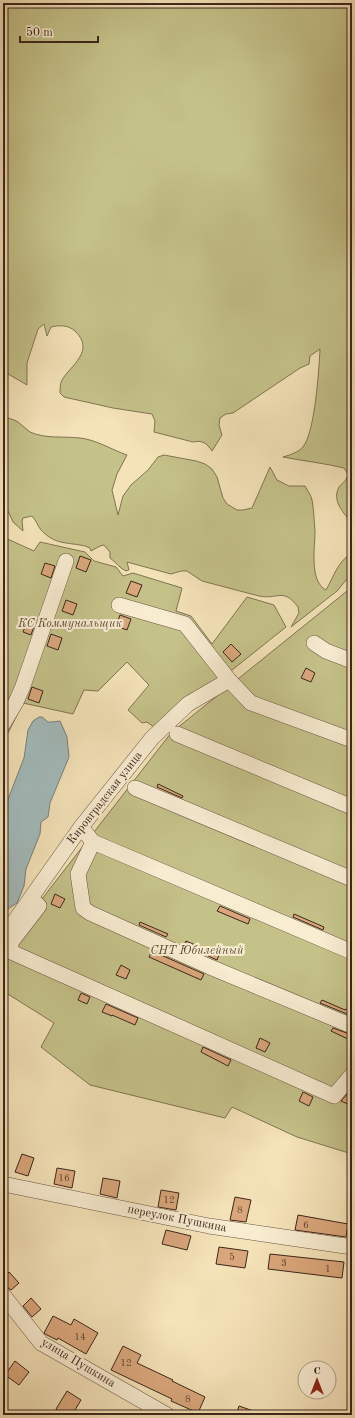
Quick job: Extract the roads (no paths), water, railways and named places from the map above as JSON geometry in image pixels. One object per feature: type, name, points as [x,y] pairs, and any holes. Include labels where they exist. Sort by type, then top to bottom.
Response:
[{"type":"street","points":[[3,724],[16,702],[23,686],[66,561]]},
{"type":"street","points":[[119,605],[186,624],[229,680],[251,703],[352,740]]},
{"type":"street","points":[[314,644],[326,651],[352,661]]},
{"type":"street","name":"Кировградская улица","points":[[3,937],[81,827],[152,738],[188,704],[229,680]]},
{"type":"street","points":[[177,734],[352,807]]},
{"type":"street","points":[[135,788],[352,879]]},
{"type":"street","points":[[81,827],[93,842],[352,952]]},
{"type":"street","points":[[93,842],[78,874],[83,908],[90,913],[210,967],[352,1026]]},
{"type":"street","points":[[31,898],[39,906],[12,941],[9,951],[334,1096],[352,1075]]},
{"type":"street","name":"переулок Пушкина","points":[[3,1184],[208,1226],[352,1247]]},
{"type":"street","name":"улица Пушкина","points":[[3,1295],[41,1343],[167,1415]]},
{"type":"water","points":[[39,717],[42,717],[48,722],[60,721],[67,737],[69,757],[50,803],[48,817],[41,822],[40,834],[26,869],[24,886],[17,903],[9,908],[3,915],[3,812],[24,758],[28,730],[33,721]]},
{"type":"park label","name":"КС Коммунальщик","points":[[70,624]]},
{"type":"park label","name":"СНТ Юбилейный","points":[[197,951]]}]
